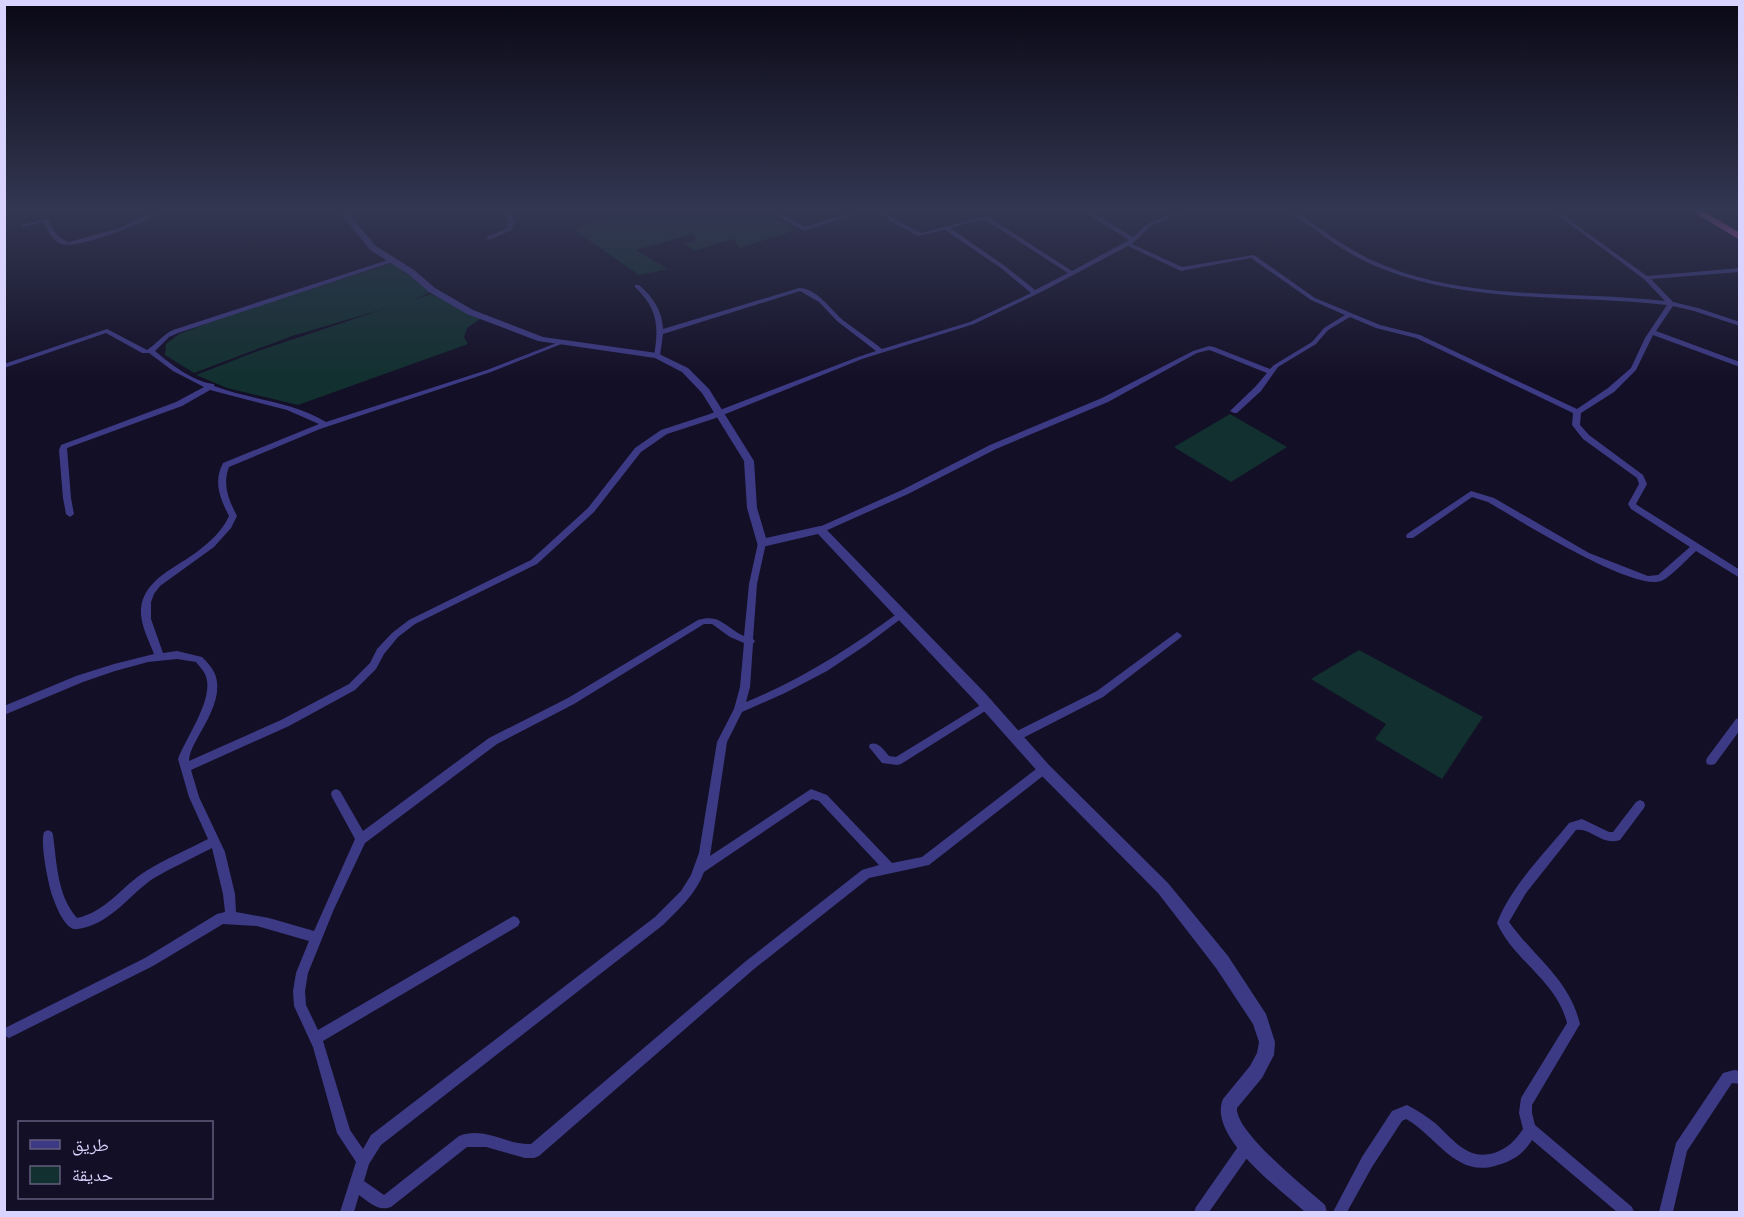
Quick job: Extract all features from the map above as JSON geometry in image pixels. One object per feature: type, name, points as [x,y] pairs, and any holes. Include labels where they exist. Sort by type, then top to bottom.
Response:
[{"type":"street","points":[[4,366],[107,331],[144,352],[151,351],[156,349],[164,338],[188,327],[370,268]]},
{"type":"street","points":[[347,1212],[363,1161],[376,1140],[404,1116],[659,921],[685,895],[705,853],[722,742],[739,710],[745,687],[753,584],[762,543],[752,508],[749,461],[706,391],[677,364],[657,356],[561,343],[520,333],[470,312],[432,290],[404,268]]},
{"type":"street","points":[[1004,268],[1035,293]]},
{"type":"street","points":[[1063,268],[1071,273]]},
{"type":"street","points":[[187,767],[285,723],[352,687],[373,666],[380,652],[395,635],[412,622],[534,561],[591,510],[638,450],[664,432],[880,351],[972,322],[1035,293],[1081,268]]},
{"type":"street","points":[[1269,268],[1313,299],[1378,327],[1418,336],[1577,412]]},
{"type":"street","points":[[1387,268],[1419,279],[1502,294],[1671,303],[1740,324]]},
{"type":"street","points":[[1632,268],[1646,278],[1671,303]]},
{"type":"street","points":[[1646,278],[1740,270]]},
{"type":"street","points":[[637,286],[652,301],[659,317],[662,332],[657,356]]},
{"type":"street","points":[[662,332],[801,289],[821,301],[839,320],[880,351]]},
{"type":"street","points":[[1577,412],[1611,390],[1629,374],[1671,303]]},
{"type":"street","points":[[1234,411],[1258,389],[1276,366],[1314,343],[1326,329],[1349,315]]},
{"type":"street","points":[[1652,332],[1740,365]]},
{"type":"street","points":[[159,656],[144,612],[145,602],[157,584],[215,542],[231,522],[233,516],[222,495],[220,484],[226,465],[304,432],[489,371],[561,343]]},
{"type":"street","points":[[762,543],[820,530],[896,497],[1012,438],[1105,400],[1203,349],[1214,349],[1271,372]]},
{"type":"street","points":[[151,351],[165,364],[222,392],[312,415],[326,424]]},
{"type":"street","points":[[70,514],[65,489],[68,480],[64,447],[179,404],[211,386]]},
{"type":"street","points":[[1577,412],[1576,425],[1580,431],[1625,464],[1643,481],[1632,505],[1740,575]]},
{"type":"street","points":[[1410,536],[1471,494],[1491,500],[1586,555],[1647,579],[1660,578],[1695,547]]},
{"type":"street","points":[[820,530],[987,705],[1044,769],[1163,888],[1222,962],[1260,1020],[1268,1042],[1265,1055],[1256,1072],[1229,1105],[1228,1115],[1233,1127],[1247,1146],[1318,1212]]},
{"type":"street","points":[[739,710],[767,699],[835,661],[901,615]]},
{"type":"street","points":[[363,1161],[344,1133],[315,1039],[300,1006],[299,991],[302,973],[316,937],[361,839],[493,741],[571,701],[701,622],[718,621],[730,632],[750,641]]},
{"type":"street","points":[[1015,737],[1100,693],[1177,636]]},
{"type":"street","points":[[4,711],[132,661],[159,656],[191,655],[201,658],[211,674],[210,700],[206,714],[183,759],[194,797],[219,852],[229,894],[231,917]]},
{"type":"street","points":[[874,747],[886,760],[897,761],[987,705]]},
{"type":"street","points":[[1711,761],[1740,722]]},
{"type":"street","points":[[357,1184],[380,1202],[386,1202],[464,1141],[479,1138],[491,1139],[524,1152],[534,1151],[750,964],[866,874],[888,867],[909,866],[925,861],[1044,769]]},
{"type":"street","points":[[336,794],[361,839]]},
{"type":"street","points":[[699,869],[811,794],[823,798],[888,867]]},
{"type":"street","points":[[1627,1212],[1530,1130],[1524,1112],[1526,1102],[1574,1024],[1573,1014],[1565,1000],[1503,924],[1504,918],[1573,826],[1582,824],[1608,837],[1616,837],[1640,805]]},
{"type":"street","points":[[48,835],[57,890],[65,915],[75,924],[87,923],[100,917],[116,906],[147,877],[214,841]]},
{"type":"street","points":[[9,1032],[149,962],[221,918],[231,917],[316,937]]},
{"type":"street","points":[[315,1039],[514,922]]},
{"type":"street","points":[[1666,1212],[1681,1148],[1728,1078],[1734,1076],[1740,1078]]},
{"type":"street","points":[[1340,1212],[1367,1162],[1397,1116],[1407,1112],[1416,1116],[1459,1154],[1471,1161],[1483,1164],[1519,1149],[1530,1130]]},
{"type":"street","points":[[1201,1212],[1247,1146]]},
{"type":"green space","points":[[378,268],[399,268],[431,292],[415,299],[431,294],[480,319],[467,328],[464,337],[468,344],[298,405],[227,388],[196,375],[255,352],[387,308],[292,336],[194,373],[165,355],[166,344],[179,334],[230,315]]},
{"type":"green space","points":[[629,268],[668,269],[639,275]]},
{"type":"green space","points":[[1230,414],[1287,447],[1231,482],[1174,447]]},
{"type":"green space","points":[[1359,650],[1483,717],[1442,779],[1375,739],[1386,724],[1311,679]]}]
